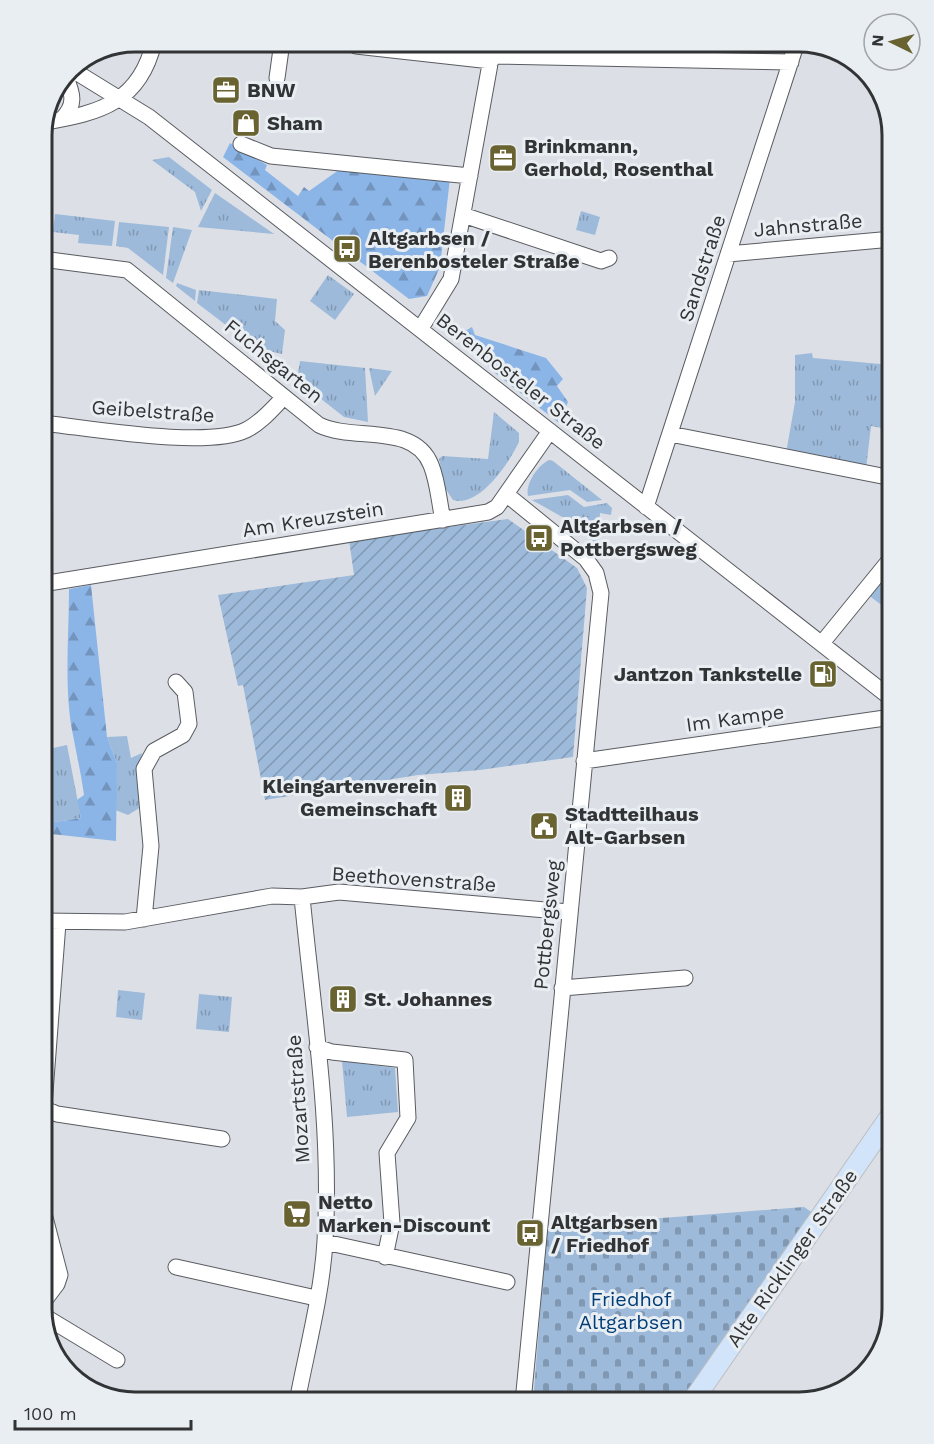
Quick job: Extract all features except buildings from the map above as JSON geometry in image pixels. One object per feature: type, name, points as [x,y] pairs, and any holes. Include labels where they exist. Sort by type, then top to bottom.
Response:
[{"type":"main road","name":"Alte Ricklinger Straße","points":[[699,1392],[882,1128]]},
{"type":"street","points":[[54,120],[99,110],[121,99],[137,80],[152,52]]},
{"type":"street","points":[[277,78],[281,52]]},
{"type":"street","points":[[421,328],[451,279],[492,53],[791,62]]},
{"type":"street","name":"Sandstraße","points":[[646,507],[794,53]]},
{"type":"street","name":"Berenbosteler Straße","points":[[80,74],[149,117],[882,691]]},
{"type":"street","points":[[62,119],[69,112],[74,95],[70,86]]},
{"type":"street","points":[[241,144],[271,156],[470,176]]},
{"type":"street","points":[[463,215],[601,261],[609,258]]},
{"type":"street","name":"Jahnstraße","points":[[728,254],[882,239]]},
{"type":"street","name":"Fuchsgarten","points":[[53,260],[127,270],[319,425],[332,431],[409,439],[423,449],[432,466],[443,520]]},
{"type":"street","name":"Geibelstraße","points":[[53,424],[180,437],[221,438],[248,429],[284,397]]},
{"type":"street","name":"Am Kreuzstein","points":[[53,582],[488,512],[497,507],[550,431]]},
{"type":"street","points":[[670,434],[882,476]]},
{"type":"street","name":"Pottbergsweg","points":[[506,494],[586,559],[599,582],[601,593],[524,1392]]},
{"type":"street","points":[[822,643],[882,569]]},
{"type":"street","points":[[144,919],[151,846],[144,769],[154,751],[183,735],[189,724],[185,692],[176,682]]},
{"type":"street","name":"Im Kampe","points":[[584,761],[882,718]]},
{"type":"street","name":"Beethovenstraße","points":[[52,922],[144,919],[272,896],[302,897],[339,892],[569,912]]},
{"type":"street","name":"Mozartstraße","points":[[299,1391],[325,1242],[324,1121],[302,897]]},
{"type":"street","points":[[52,990],[58,922]]},
{"type":"street","points":[[562,988],[685,978]]},
{"type":"street","points":[[317,1047],[332,1052],[405,1060],[408,1118],[387,1153],[392,1223],[385,1257]]},
{"type":"street","points":[[52,1111],[222,1140]]},
{"type":"street","points":[[325,1242],[507,1282]]},
{"type":"street","points":[[52,1245],[60,1275],[52,1291]]},
{"type":"street","points":[[176,1267],[316,1298]]},
{"type":"street","points":[[53,1322],[117,1360]]},
{"type":"green space","points":[[230,143],[267,165],[265,170],[298,196],[304,187],[309,191],[343,167],[450,178],[440,267],[427,296],[409,299],[223,157]]},
{"type":"green space","points":[[169,157],[212,190],[201,211],[195,192],[152,160]]},
{"type":"green space","points":[[215,193],[274,234],[198,227]]},
{"type":"green space","points":[[581,211],[600,217],[595,235],[576,230]]},
{"type":"green space","points":[[55,214],[115,221],[112,246],[78,243],[79,235],[53,232]]},
{"type":"green space","points":[[119,222],[169,227],[163,275],[128,248],[116,246]]},
{"type":"green space","points":[[173,227],[192,230],[173,283],[166,278]]},
{"type":"green space","points":[[328,275],[354,294],[335,320],[310,301]]},
{"type":"green space","points":[[177,283],[196,290],[195,301],[176,286]]},
{"type":"green space","points":[[199,290],[277,299],[275,321],[285,330],[282,354],[256,348],[197,303]]},
{"type":"green space","points":[[472,327],[475,335],[546,358],[563,379],[557,386],[568,402],[559,423],[495,373],[458,335]]},
{"type":"green space","points":[[812,353],[813,358],[882,364],[882,428],[871,426],[866,469],[786,453],[795,402],[795,355]]},
{"type":"green space","points":[[300,361],[365,368],[368,422],[344,417],[297,380]]},
{"type":"green space","points":[[369,368],[392,371],[375,396]]},
{"type":"green space","points":[[494,412],[519,433],[519,442],[501,472],[483,491],[463,501],[453,500],[445,488],[439,459],[442,456],[488,459]]},
{"type":"green space","points":[[549,460],[602,500],[587,502],[570,490],[528,496],[528,486],[533,475]]},
{"type":"green space","points":[[568,495],[584,507],[607,503],[612,508],[611,515],[600,513],[598,546],[564,518],[532,500]]},
{"type":"green space","points":[[508,519],[577,568],[587,588],[573,757],[480,770],[418,775],[265,800],[243,685],[238,686],[218,595],[354,575],[349,540]]},
{"type":"green space","points":[[882,576],[882,605],[867,594]]},
{"type":"green space","points":[[91,585],[107,737],[117,763],[116,841],[52,834],[52,822],[81,818],[77,800],[84,795],[68,696],[69,589]]},
{"type":"green space","points":[[127,736],[131,758],[142,753],[136,778],[140,780],[141,807],[128,815],[115,810],[117,763],[107,737]]},
{"type":"green space","points":[[67,745],[81,818],[52,822],[52,748]]},
{"type":"green space","points":[[118,990],[145,993],[142,1020],[116,1017]]},
{"type":"green space","points":[[199,994],[232,997],[229,1032],[196,1029]]},
{"type":"green space","points":[[342,1061],[395,1068],[398,1112],[347,1117]]},
{"type":"green space","name":"Friedhof Altgarbsen","points":[[804,1207],[813,1213],[686,1392],[534,1392],[547,1227]]},
{"type":"place","name":"BNW","points":[[226,90]]},
{"type":"place","name":"Sham","points":[[246,123]]},
{"type":"place","name":"Brinkmann, Gerhold, Rosenthal","points":[[503,158]]},
{"type":"place","name":"Altgarbsen / Berenbosteler Straße","points":[[347,249]]},
{"type":"place","name":"Altgarbsen / Pottbergsweg","points":[[539,538]]},
{"type":"place","name":"Jantzon Tankstelle","points":[[823,674]]},
{"type":"place","name":"Kleingartenverein Gemeinschaft","points":[[458,798]]},
{"type":"place","name":"Stadtteilhaus Alt-Garbsen","points":[[544,826]]},
{"type":"place","name":"St. Johannes","points":[[343,999]]},
{"type":"place","name":"Netto Marken-Discount","points":[[297,1214]]},
{"type":"place","name":"Altgarbsen / Friedhof","points":[[530,1233]]}]
